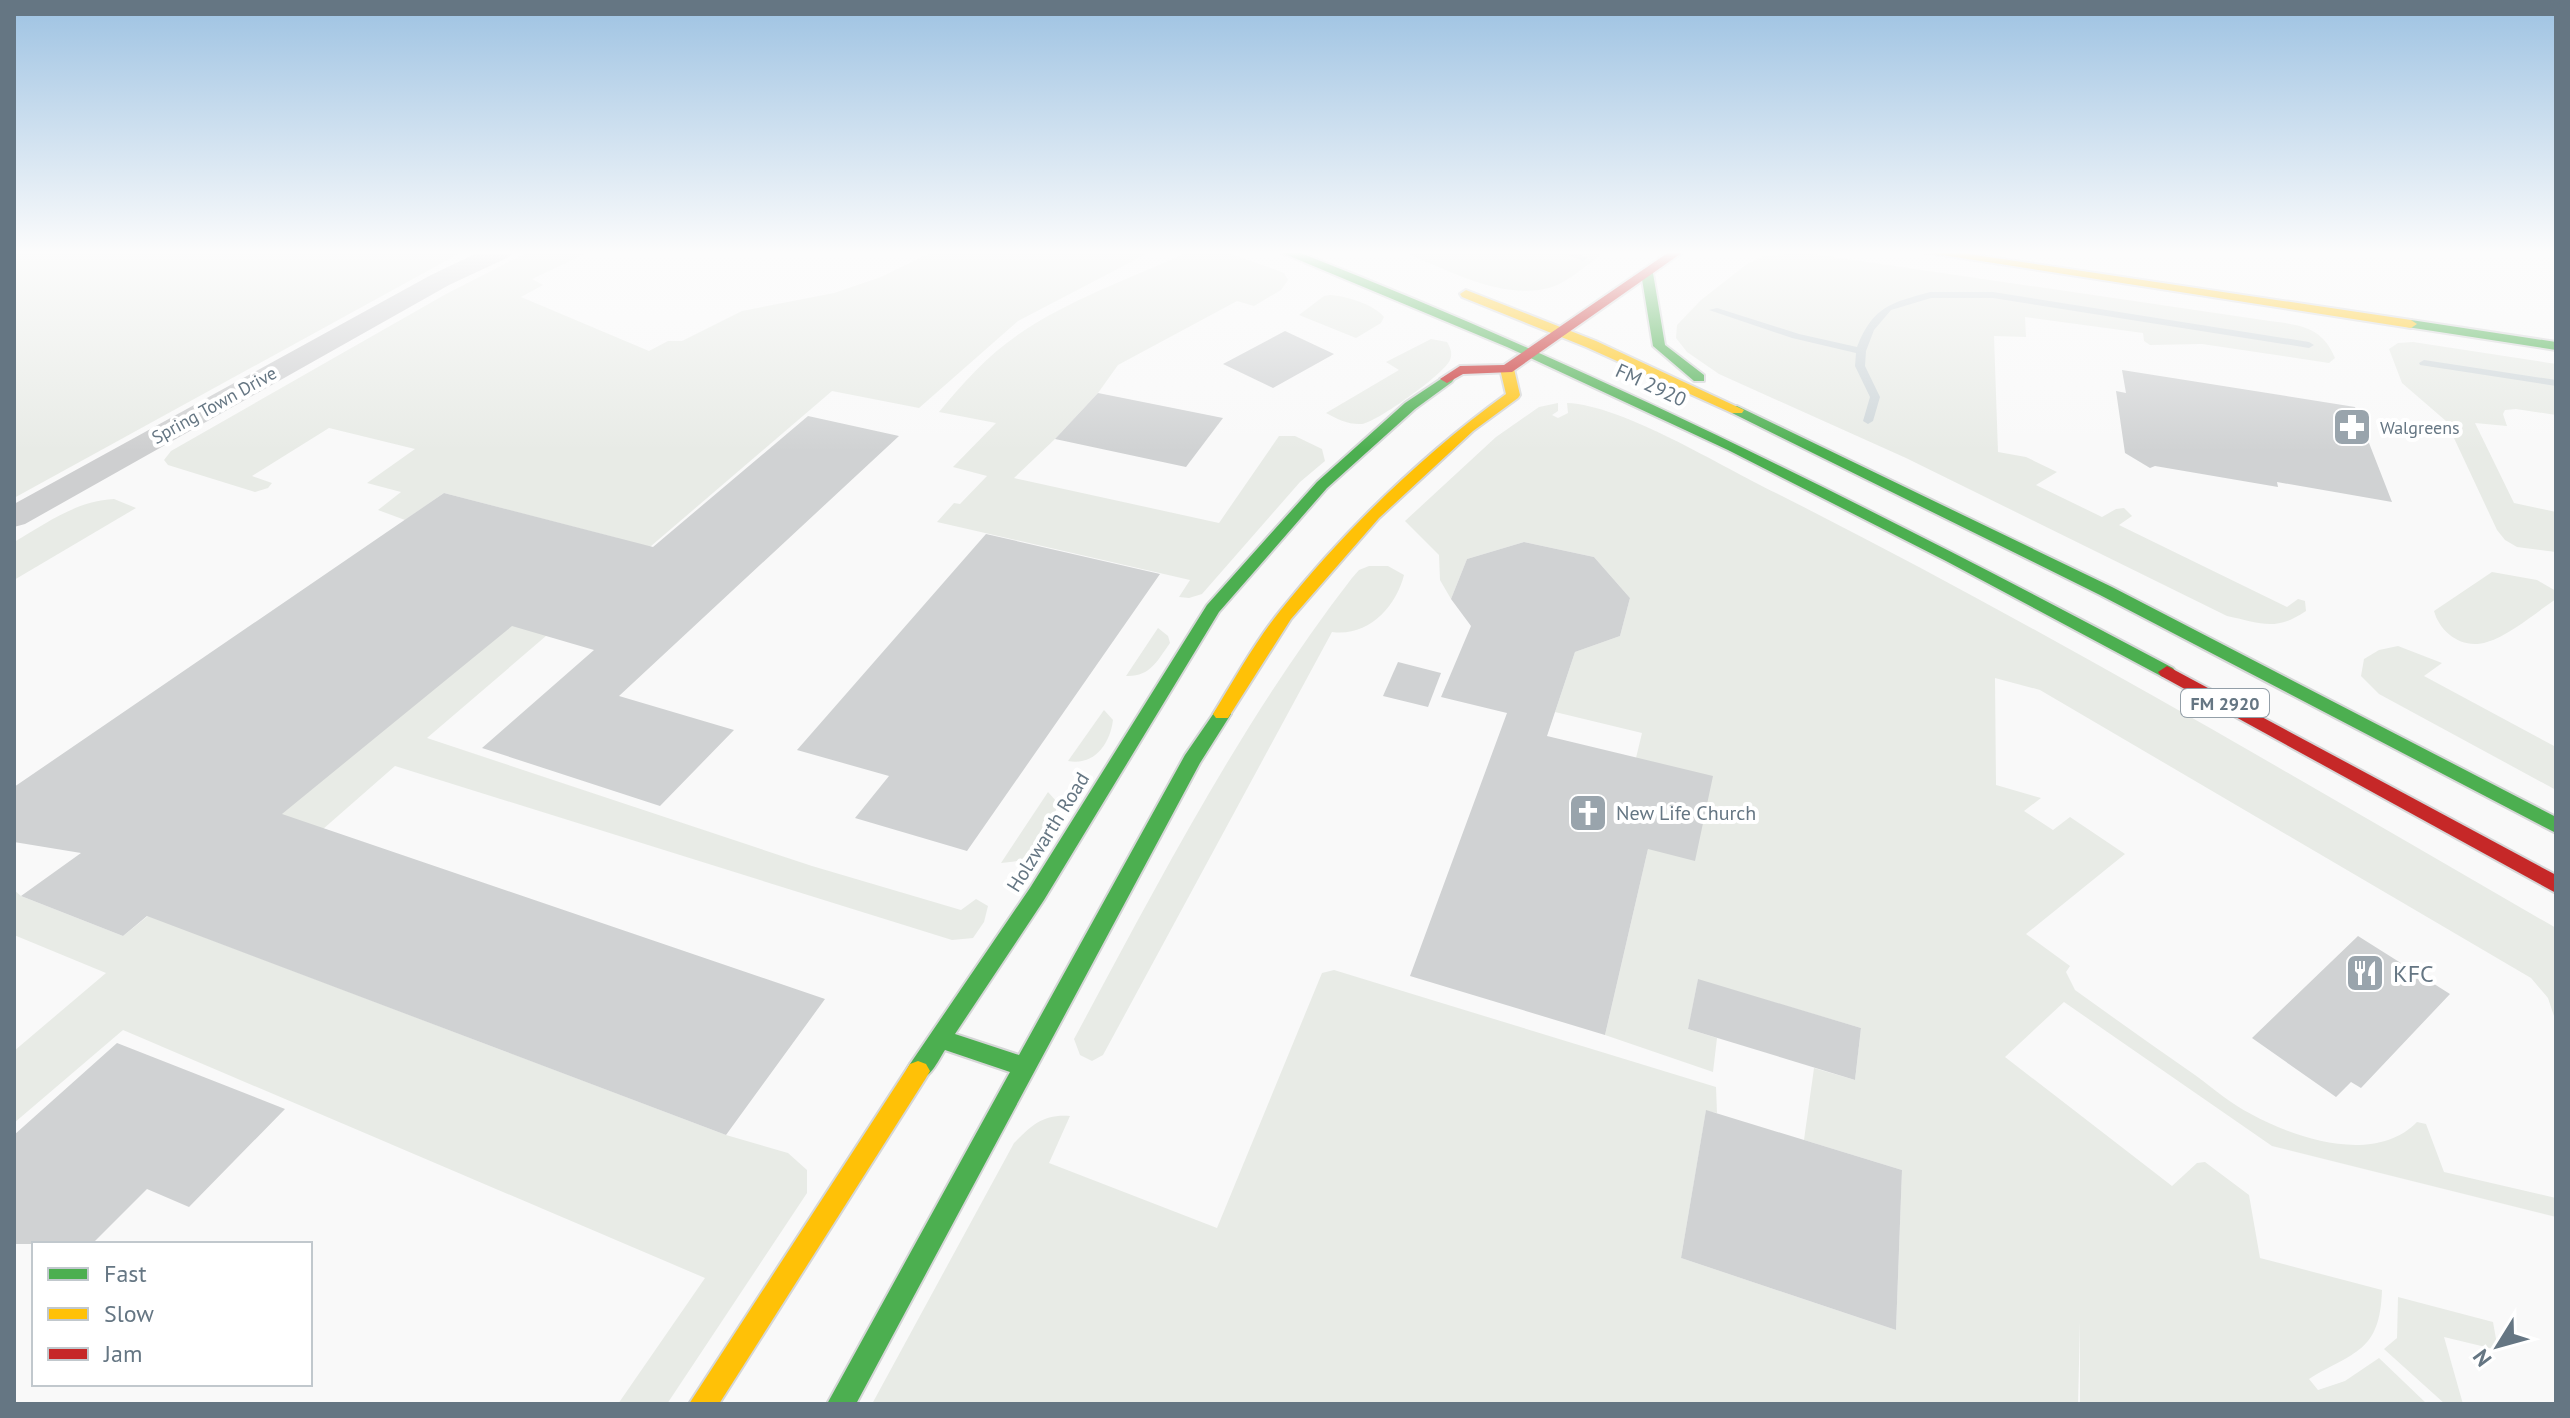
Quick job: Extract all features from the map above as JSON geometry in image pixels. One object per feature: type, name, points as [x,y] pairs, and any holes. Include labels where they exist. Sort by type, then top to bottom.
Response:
[{"type":"main road","name":"FM 2920","points":[[1453,318],[1891,526],[2269,726],[2556,885]]},
{"type":"main road","name":"FM 2920","points":[[1529,318],[1736,407],[2283,679],[2556,826]]},
{"type":"main road","name":"Holzwarth Road","points":[[703,1404],[856,1163],[1037,894],[1213,609],[1322,485],[1410,406],[1460,370],[1507,369],[1582,318]]},
{"type":"main road","points":[[1654,318],[1659,346],[1736,407]]},
{"type":"main road","points":[[2370,318],[2556,346]]},
{"type":"main road","points":[[841,1404],[1192,760],[1285,616],[1374,515],[1468,428],[1513,395],[1507,369]]},
{"type":"main road","points":[[941,1039],[1025,1067]]},
{"type":"street","name":"Spring Town Drive","points":[[14,517],[371,318]]},
{"type":"shaded area","points":[[14,318],[341,318],[14,498]]},
{"type":"shaded area","points":[[404,318],[571,318],[649,351],[668,341],[682,341],[728,318],[1023,318],[919,408],[832,391],[427,738],[812,866],[961,910],[976,899],[988,906],[984,922],[973,938],[952,940],[395,766],[201,936],[726,1135],[788,1153],[807,1170],[807,1193],[667,1404],[618,1404],[705,1278],[123,1030],[14,1123],[14,1051],[106,973],[14,935],[14,890],[21,896],[123,936],[617,538],[444,493],[405,520],[378,510],[401,492],[367,483],[415,449],[329,428],[252,476],[272,483],[268,488],[255,492],[168,465],[164,460],[171,451]]},
{"type":"shaded area","points":[[1045,318],[1205,318],[1118,365],[1098,393],[1014,478],[1219,523],[1279,436],[1295,436],[1322,449],[1325,461],[1300,482],[1202,594],[1189,598],[1179,597],[1190,580],[937,522],[954,503],[960,504],[987,476],[953,467],[996,423],[939,412],[997,351]]},
{"type":"shaded area","points":[[1307,318],[1383,318],[1381,323],[1356,338]]},
{"type":"shaded area","points":[[1684,318],[2025,318],[2026,337],[1994,336],[1998,452],[2026,457],[2057,472],[2036,485],[2102,517],[2124,508],[2132,516],[2119,525],[2287,607],[2298,599],[2305,601],[2306,611],[2276,624],[2227,616],[1906,458],[1719,374],[1687,352],[1676,338],[1677,325]]},
{"type":"shaded area","points":[[2034,318],[2254,318],[2287,323],[2315,332],[2323,338],[2335,358],[2329,363],[2202,344],[2150,345],[2144,341],[2143,333]]},
{"type":"shaded area","points":[[1431,339],[1447,342],[1450,360],[1436,376],[1409,396],[1362,424],[1348,423],[1326,413],[1399,370],[1386,362]]},
{"type":"shaded area","points":[[2413,342],[2556,364],[2556,415],[2505,410],[2503,414],[2507,426],[2475,423],[2514,503],[2556,512],[2556,552],[2517,547],[2505,540],[2497,530],[2446,421],[2402,383],[2389,349],[2398,343]]},
{"type":"shaded area","points":[[1558,403],[1558,411],[1552,415],[1558,418],[1568,413],[1567,403],[1590,406],[1644,426],[1875,544],[2169,705],[2556,928],[2556,1022],[2548,998],[2531,978],[2040,690],[1995,678],[1996,785],[2041,798],[2024,811],[2053,830],[2070,817],[2125,854],[2026,934],[2070,966],[2066,972],[2075,990],[2229,1101],[2269,1123],[2312,1139],[2358,1145],[2400,1135],[2417,1122],[2426,1124],[2444,1172],[2556,1198],[2556,1217],[2272,1146],[2064,1002],[2005,1057],[2172,1186],[2197,1163],[2205,1162],[2249,1195],[2260,1258],[2382,1290],[2376,1327],[2362,1348],[2309,1379],[2318,1390],[2345,1381],[2379,1358],[2427,1404],[2080,1404],[2080,1322],[2078,1404],[872,1404],[1014,1143],[1039,1122],[1052,1117],[1070,1116],[1049,1163],[1217,1228],[1322,973],[1334,970],[1716,1087],[1717,1113],[1706,1111],[1681,1258],[1896,1330],[1902,1170],[1804,1140],[1814,1068],[1855,1080],[1861,1028],[1698,980],[1688,1029],[1717,1038],[1713,1072],[1605,1035],[1648,849],[1636,758],[1642,733],[1555,712],[1575,652],[1620,636],[1630,598],[1594,557],[1524,542],[1467,559],[1451,599],[1440,580],[1439,555],[1405,521],[1496,437],[1539,407]]},
{"type":"shaded area","points":[[114,499],[136,508],[14,580],[14,542],[74,508]]},
{"type":"shaded area","points":[[1369,566],[1388,566],[1404,575],[1394,598],[1368,625],[1357,630],[1332,632],[1103,1055],[1092,1061],[1080,1055],[1074,1039],[1204,802],[1312,632],[1352,578],[1359,570]]},
{"type":"shaded area","points":[[2492,572],[2537,580],[2556,591],[2556,599],[2496,639],[2478,644],[2461,642],[2447,633],[2434,611]]},
{"type":"shaded area","points":[[1158,628],[1168,636],[1170,643],[1147,671],[1126,676]]},
{"type":"shaded area","points":[[2398,646],[2442,663],[2424,676],[2556,747],[2556,790],[2379,694],[2361,676],[2364,659],[2379,650]]},
{"type":"shaded area","points":[[1104,710],[1113,720],[1104,745],[1093,757],[1077,762],[1068,761]]},
{"type":"shaded area","points":[[1048,792],[1057,802],[1054,818],[1045,835],[1026,856],[1018,861],[1001,863]]},
{"type":"shaded area","points":[[2398,1297],[2493,1322],[2498,1350],[2444,1337],[2463,1404],[2445,1404],[2384,1349],[2397,1338]]},
{"type":"building","points":[[1285,331],[1334,354],[1273,388],[1223,364]]},
{"type":"building","name":"Walgreens","points":[[2122,370],[2355,407],[2392,502],[2277,482],[2278,487],[2155,466],[2150,468],[2125,453],[2116,391],[2126,393]]},
{"type":"building","points":[[1098,393],[1223,418],[1186,467],[1055,439]]},
{"type":"building","points":[[808,416],[899,436],[619,696],[734,730],[660,806],[482,748],[594,650],[512,626],[282,814],[825,999],[726,1135],[147,916],[123,936],[21,896],[81,853],[14,842],[14,787],[444,493],[653,547]]},
{"type":"building","points":[[986,534],[1160,574],[967,851],[855,818],[889,776],[797,750]]},
{"type":"building","name":"New Life Church","points":[[1524,542],[1594,557],[1630,598],[1620,636],[1575,652],[1547,736],[1713,776],[1695,861],[1648,849],[1605,1035],[1410,976],[1507,713],[1441,697],[1471,626],[1451,599],[1467,559]]},
{"type":"building","points":[[1398,662],[1441,673],[1428,707],[1383,696]]},
{"type":"building","points":[[2358,936],[2450,994],[2361,1088],[2351,1082],[2336,1097],[2252,1038]]},
{"type":"building","points":[[1698,979],[1861,1028],[1855,1080],[1688,1029]]},
{"type":"building","points":[[117,1043],[285,1109],[189,1207],[147,1189],[94,1242],[14,1244],[14,1135]]},
{"type":"building","points":[[1706,1110],[1902,1170],[1896,1330],[1681,1258]]},
{"type":"waterway","points":[[1740,318],[1796,336],[1861,351]]},
{"type":"waterway","points":[[1861,351],[1869,329],[1879,318]]},
{"type":"waterway","points":[[2139,318],[2309,345]]},
{"type":"waterway","points":[[1861,351],[1860,366],[1875,397],[1868,421]]},
{"type":"waterway","points":[[2424,363],[2556,383]]},
{"type":"traffic: fast","points":[[1451,318],[1623,394],[1733,447],[2167,672]]},
{"type":"traffic: fast","points":[[1654,318],[1659,346],[1699,378]]},
{"type":"traffic: fast","points":[[2411,324],[2556,346]]},
{"type":"traffic: fast","points":[[918,1071],[1037,894],[1213,609],[1322,485],[1410,406],[1447,379]]},
{"type":"traffic: fast","points":[[1737,410],[2106,591],[2556,826]]},
{"type":"traffic: fast","points":[[841,1404],[1192,760],[1222,714]]},
{"type":"traffic: fast","points":[[941,1039],[1025,1067]]},
{"type":"traffic: slow","points":[[1526,318],[1737,410]]},
{"type":"traffic: slow","points":[[2372,318],[2411,324]]},
{"type":"traffic: slow","points":[[1222,714],[1285,616],[1374,515],[1468,428],[1513,395],[1507,369]]},
{"type":"traffic: slow","points":[[703,1404],[918,1071]]},
{"type":"traffic: jam","points":[[1447,379],[1460,370],[1507,369],[1581,318]]},
{"type":"traffic: jam","points":[[2167,672],[2556,885]]},
{"type":"place","name":"Walgreens","points":[[2352,427]]},
{"type":"place","name":"New Life Church","points":[[1588,813]]},
{"type":"place","name":"KFC","points":[[2365,973]]}]
